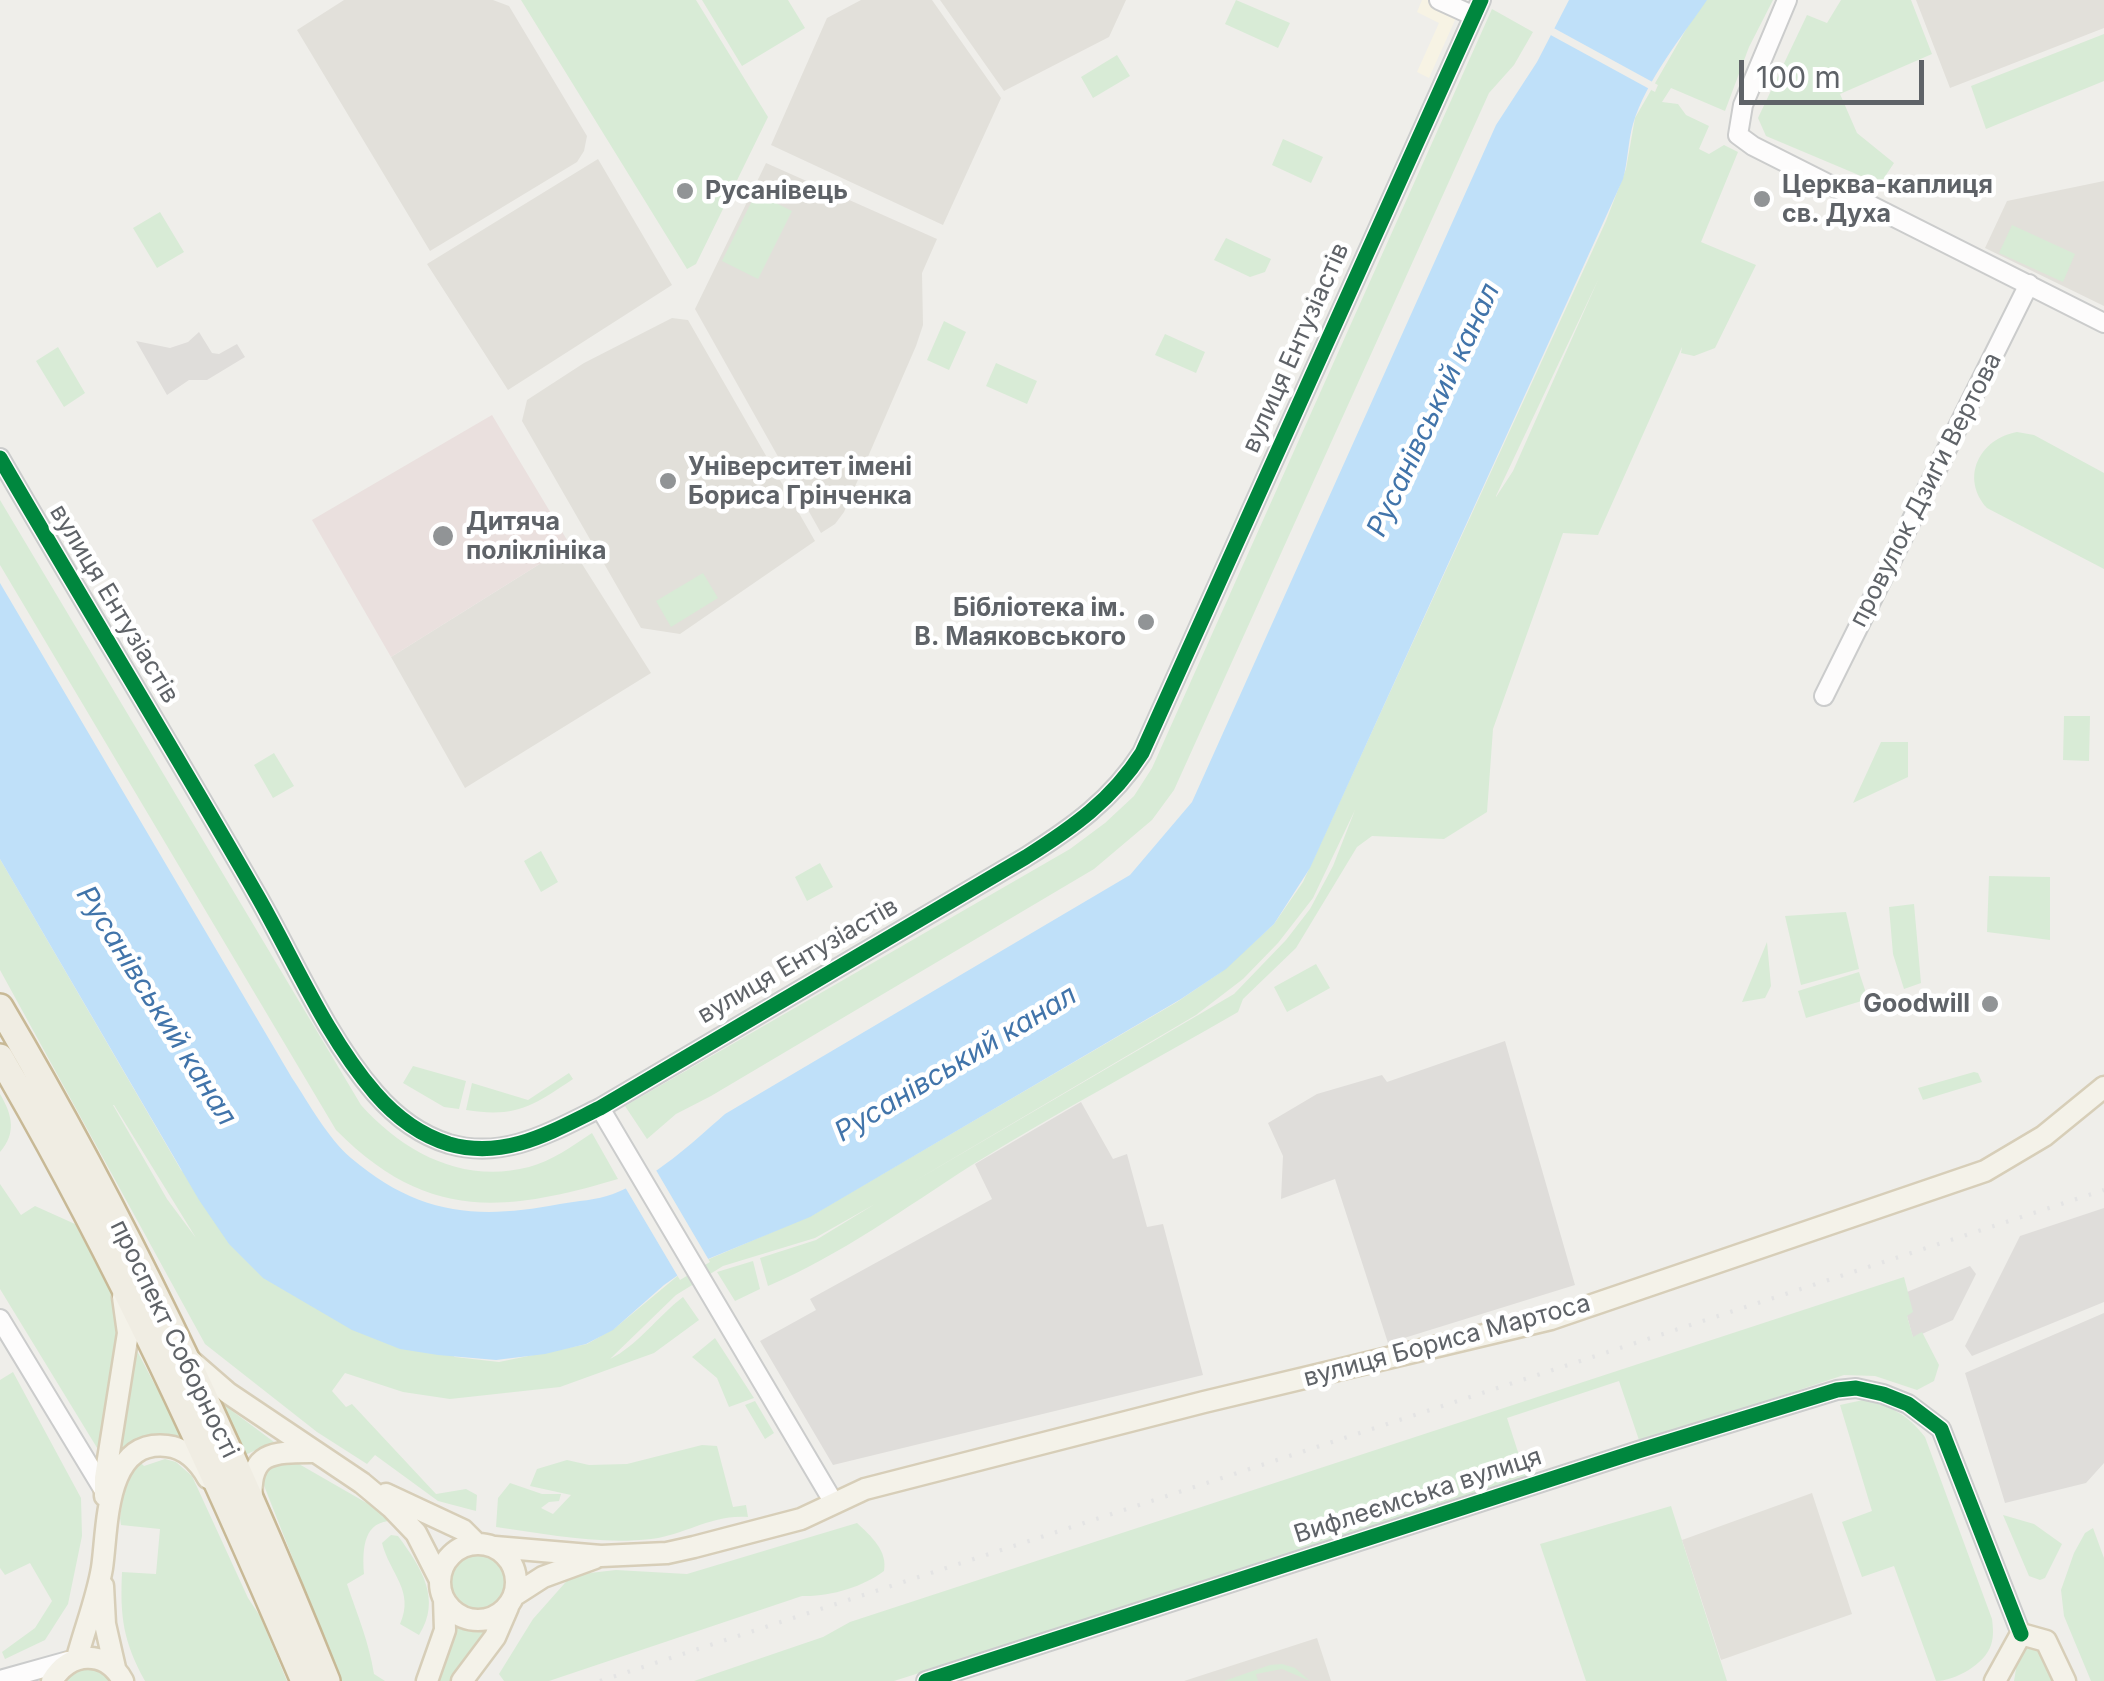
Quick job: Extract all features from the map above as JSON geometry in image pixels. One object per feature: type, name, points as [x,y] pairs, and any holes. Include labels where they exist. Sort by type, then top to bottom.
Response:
[{"type":"highway","name":"проспект Соборності","points":[[0,1007],[50,1092],[184,1355],[252,1502],[312,1674]]},
{"type":"highway","name":"проспект Соборності","points":[[0,1057],[116,1266],[242,1536],[312,1674]]},
{"type":"main road","name":"вулиця Бориса Мартоса","points":[[362,1483],[463,1530],[486,1545],[601,1556],[667,1553],[694,1547],[801,1520],[866,1489],[951,1466],[1550,1319],[1956,1183],[2012,1157],[2104,1087]]},
{"type":"main road","points":[[116,1266],[129,1321],[105,1492],[102,1570],[105,1624],[119,1675]]},
{"type":"main road","name":"вулиця Бориса Мартоса","points":[[184,1355],[228,1393],[362,1483],[409,1524],[442,1590]]},
{"type":"main road","points":[[107,1516],[123,1466],[147,1448],[162,1446],[186,1452],[202,1468],[242,1536]]},
{"type":"main road","points":[[252,1502],[256,1464],[268,1456],[316,1452]]},
{"type":"main road","points":[[426,1681],[444,1630],[442,1569],[455,1551],[486,1545],[512,1562],[517,1584],[488,1648],[462,1681]]},
{"type":"main road","name":"вулиця Бориса Мартоса","points":[[512,1600],[543,1577],[601,1556]]},
{"type":"main road","points":[[52,1681],[73,1660],[102,1570]]},
{"type":"main road","points":[[442,1590],[452,1610],[474,1620],[499,1614],[512,1600]]},
{"type":"main road","points":[[1996,1681],[2020,1634],[2046,1641],[2065,1681]]},
{"type":"main road","points":[[73,1660],[98,1658],[119,1675]]},
{"type":"street","points":[[1438,0],[1478,8]]},
{"type":"street","points":[[1787,0],[1743,105],[1738,135],[1805,173],[2104,324]]},
{"type":"street","name":"вулиця Ентузіастів","points":[[0,458],[258,896],[340,1044],[372,1089],[393,1112],[448,1144],[504,1148],[528,1143],[600,1108],[1026,857],[1078,823],[1125,780],[1142,753],[1478,8]]},
{"type":"street","name":"провулок Дзиґи Вертова","points":[[1824,696],[2029,284]]},
{"type":"street","points":[[600,1108],[834,1502]]},
{"type":"street","points":[[0,1319],[105,1492]]},
{"type":"street","name":"Вифлеємська вулиця","points":[[926,1681],[1638,1451],[1837,1390],[1856,1388],[1883,1394],[1925,1416],[1946,1438],[2020,1634]]},
{"type":"street","points":[[2009,1659],[2010,1681]]},
{"type":"street","points":[[0,1680],[73,1660]]},
{"type":"shaded area","points":[[344,0],[493,0],[509,6],[587,136],[577,162],[430,251],[297,30]]},
{"type":"shaded area","points":[[861,0],[932,0],[1001,98],[943,225],[771,145],[827,18]]},
{"type":"shaded area","points":[[940,0],[1126,0],[1109,37],[1004,91]]},
{"type":"shaded area","points":[[1422,0],[1439,0],[1460,9],[1429,78],[1417,72],[1439,23],[1417,12]]},
{"type":"shaded area","points":[[1916,0],[2104,0],[2104,28],[1950,88]]},
{"type":"shaded area","points":[[598,159],[672,285],[508,390],[427,264]]},
{"type":"shaded area","points":[[766,163],[937,239],[922,273],[923,325],[916,346],[844,512],[821,533],[695,309]]},
{"type":"shaded area","points":[[2104,181],[2104,306],[1985,248],[2007,201]]},
{"type":"shaded area","name":"Університет імені Бориса Грінченка","points":[[672,318],[688,320],[815,541],[680,634],[641,628],[522,421],[527,400],[584,363]]},
{"type":"shaded area","points":[[199,332],[212,353],[219,354],[237,344],[245,357],[207,380],[189,380],[167,395],[136,341],[170,348],[188,342]]},
{"type":"shaded area","name":"Дитяча поліклініка","points":[[492,415],[570,545],[391,657],[312,520]]},
{"type":"shaded area","points":[[570,545],[651,673],[465,788],[391,657]]},
{"type":"shaded area","points":[[1505,1041],[1575,1285],[1388,1343],[1335,1179],[1281,1199],[1283,1156],[1268,1123],[1317,1094],[1382,1075],[1387,1082]]},
{"type":"shaded area","points":[[1081,1102],[1113,1159],[1127,1154],[1147,1227],[1163,1224],[1203,1375],[833,1465],[760,1341],[816,1310],[810,1299],[992,1199],[975,1164]]},
{"type":"shaded area","points":[[2104,1208],[2104,1302],[1972,1356],[1965,1346],[2020,1236]]},
{"type":"shaded area","points":[[1970,1266],[1976,1274],[1953,1320],[1913,1338],[1907,1316],[1907,1292]]},
{"type":"shaded area","points":[[2104,1313],[2104,1463],[2086,1483],[2005,1503],[1965,1373]]},
{"type":"shaded area","points":[[1812,1493],[1852,1614],[1721,1660],[1682,1540]]},
{"type":"shaded area","points":[[1317,1638],[1331,1681],[1184,1681]]},
{"type":"green space","name":"Русанівець","points":[[521,0],[696,0],[768,117],[696,264],[687,269]]},
{"type":"green space","points":[[702,0],[788,0],[805,28],[742,66]]},
{"type":"green space","points":[[1236,0],[1290,23],[1278,48],[1225,24]]},
{"type":"green space","points":[[1703,0],[1773,0],[1749,47],[1725,111],[1671,88],[1662,102],[1678,104],[1686,115],[1709,126],[1699,149],[1709,154],[1724,145],[1738,152],[1701,242],[1756,265],[1715,348],[1694,356],[1681,353],[1682,347],[1598,535],[1563,533],[1493,729],[1487,812],[1444,839],[1372,836],[1357,847],[1296,948],[1243,999],[1238,1012],[1005,1145],[795,1274],[768,1286],[760,1258],[816,1240],[875,1204],[815,1238],[723,1266],[676,1295],[610,1359],[683,1297],[699,1320],[654,1353],[560,1387],[450,1399],[403,1392],[345,1373],[332,1391],[346,1407],[352,1404],[436,1494],[466,1489],[477,1495],[476,1511],[438,1501],[375,1455],[367,1464],[317,1432],[205,1344],[0,970],[0,859],[181,1170],[455,1357],[499,1362],[587,1344],[615,1328],[686,1269],[814,1214],[1177,1002],[1221,972],[1274,924],[1303,882],[1606,221],[1626,169],[1635,118]],"holes":[[[1598,280],[1513,471],[1496,497],[1496,496]],[[1355,810],[1333,866],[1310,909],[1234,994],[908,1185],[1196,1015],[1243,979],[1313,898]],[[113,1105],[196,1238],[167,1199]]]},
{"type":"green space","points":[[1841,0],[1911,0],[1932,54],[1840,94],[1857,133],[1894,163],[1880,184],[1766,136],[1758,118],[1807,15],[1827,23]]},
{"type":"green space","points":[[1492,9],[1533,32],[1514,65],[1489,93],[1174,790],[1152,820],[1094,869],[676,1114],[647,1139],[625,1106],[1070,849],[1134,796],[1152,768]]},
{"type":"green space","points":[[2104,34],[2104,81],[1986,129],[1971,86]]},
{"type":"green space","points":[[1117,55],[1130,76],[1093,98],[1081,77]]},
{"type":"green space","points":[[1283,139],[1323,157],[1311,183],[1272,165]]},
{"type":"green space","points":[[756,193],[792,211],[758,279],[722,261]]},
{"type":"green space","points":[[160,212],[184,252],[157,268],[133,228]]},
{"type":"green space","points":[[2012,225],[2075,254],[2063,282],[1999,253]]},
{"type":"green space","points":[[1226,238],[1271,259],[1265,272],[1250,277],[1214,260]]},
{"type":"green space","points":[[944,321],[966,332],[949,370],[927,360]]},
{"type":"green space","points":[[1165,334],[1205,352],[1196,373],[1155,355]]},
{"type":"green space","points":[[58,347],[85,393],[64,407],[36,361]]},
{"type":"green space","points":[[996,363],[1037,381],[1027,404],[986,386]]},
{"type":"green space","points":[[2017,432],[2034,435],[2104,473],[2104,569],[1987,508],[1979,496],[1975,484],[1978,461],[1992,443]]},
{"type":"green space","points":[[0,500],[361,1105],[416,1150],[458,1168],[481,1171],[529,1167],[562,1153],[592,1133],[618,1179],[538,1198],[468,1201],[434,1194],[402,1181],[369,1160],[336,1130],[0,565]]},
{"type":"green space","points":[[703,573],[718,598],[671,627],[656,601]]},
{"type":"green space","points":[[2064,716],[2090,716],[2089,761],[2063,760]]},
{"type":"green space","points":[[1881,742],[1908,742],[1908,777],[1853,803]]},
{"type":"green space","points":[[274,753],[294,786],[273,798],[254,765]]},
{"type":"green space","points":[[541,851],[558,882],[541,892],[524,861]]},
{"type":"green space","points":[[820,863],[833,887],[807,901],[795,877]]},
{"type":"green space","points":[[1989,876],[2050,877],[2050,940],[1987,932]]},
{"type":"green space","points":[[1914,904],[1921,983],[1904,989],[1893,954],[1889,907]]},
{"type":"green space","points":[[1846,912],[1859,969],[1801,985],[1785,916]]},
{"type":"green space","points":[[1767,942],[1771,986],[1765,998],[1742,1002]]},
{"type":"green space","points":[[1316,964],[1330,988],[1287,1012],[1274,987]]},
{"type":"green space","points":[[1859,972],[1868,999],[1806,1018],[1798,991]]},
{"type":"green space","points":[[413,1066],[466,1081],[459,1109],[444,1107],[403,1083]]},
{"type":"green space","points":[[1974,1072],[1982,1082],[1923,1100],[1918,1088]]},
{"type":"green space","points":[[569,1073],[573,1079],[523,1108],[498,1112],[466,1110],[472,1083],[528,1100]]},
{"type":"green space","points":[[0,1094],[11,1131],[0,1152]]},
{"type":"green space","points":[[0,1184],[21,1215],[35,1206],[75,1224],[120,1309],[120,1360],[102,1456],[0,1289]]},
{"type":"green space","points":[[753,1261],[760,1289],[735,1301],[717,1272]]},
{"type":"green space","points":[[1904,1277],[1913,1312],[1907,1316],[1913,1337],[1922,1332],[1939,1365],[1934,1381],[1917,1390],[1875,1376],[1844,1375],[1640,1443],[1619,1381],[1507,1418],[1527,1480],[894,1681],[694,1681],[823,1637],[850,1622]]},
{"type":"green space","points":[[715,1338],[754,1398],[729,1407],[717,1378],[692,1357]]},
{"type":"green space","points":[[135,1347],[184,1440],[151,1437],[112,1467]]},
{"type":"green space","points":[[13,1372],[81,1498],[82,1536],[68,1604],[45,1640],[5,1659],[2,1652],[35,1628],[52,1601],[30,1563],[5,1575],[0,1568],[0,1380]]},
{"type":"green space","points":[[1863,1400],[1898,1412],[1925,1437],[1992,1619],[1993,1638],[1988,1652],[1976,1665],[1952,1678],[1936,1681],[1894,1566],[1862,1577],[1842,1522],[1872,1511],[1840,1405]]},
{"type":"green space","points":[[219,1401],[274,1442],[245,1455]]},
{"type":"green space","points":[[755,1401],[774,1433],[765,1439],[745,1405]]},
{"type":"green space","points":[[702,1445],[717,1446],[733,1507],[746,1505],[748,1517],[722,1519],[663,1537],[612,1541],[496,1527],[498,1498],[510,1483],[542,1494],[561,1494],[559,1501],[541,1508],[553,1514],[571,1495],[530,1486],[537,1469],[567,1460],[589,1465],[627,1464]]},
{"type":"green space","points":[[165,1459],[176,1462],[192,1476],[287,1681],[145,1681],[125,1628],[122,1572],[156,1574],[160,1529],[121,1525],[120,1518],[124,1490],[138,1460],[144,1466]]},
{"type":"green space","points":[[292,1460],[398,1521],[387,1521],[372,1529],[365,1544],[364,1574],[347,1584],[374,1674],[385,1681],[341,1681],[263,1483],[266,1462]]},
{"type":"green space","points":[[1671,1506],[1727,1681],[1586,1681],[1540,1544]]},
{"type":"green space","points":[[2003,1515],[2034,1524],[2062,1544],[2045,1578],[2029,1576]]},
{"type":"green space","points":[[857,1523],[877,1544],[885,1564],[884,1571],[856,1586],[802,1596],[549,1681],[504,1681],[499,1674],[533,1619],[572,1575],[616,1570],[687,1574]]},
{"type":"green space","points":[[2093,1528],[2104,1558],[2104,1681],[2091,1681],[2064,1616],[2061,1590],[2074,1553],[2085,1533]]},
{"type":"green space","points":[[391,1535],[398,1536],[426,1584],[429,1609],[419,1635],[400,1624],[403,1592],[382,1543]]},
{"type":"green space","points":[[478,1551],[499,1560],[508,1581],[499,1602],[478,1611],[457,1602],[448,1581],[457,1560]]},
{"type":"green space","points":[[453,1624],[462,1630],[490,1629],[451,1681],[436,1681],[449,1653]]},
{"type":"green space","points":[[2035,1642],[2058,1681],[2014,1681],[2017,1663],[2028,1644]]},
{"type":"green space","points":[[84,1665],[102,1669],[112,1681],[60,1681]]},
{"type":"green space","points":[[1270,1665],[1295,1668],[1310,1681],[1282,1669],[1256,1674],[1258,1681],[1224,1681]]},
{"type":"water","name":"Русанівський канал","points":[[1569,0],[1707,0],[1665,59],[1639,107],[1623,179],[1310,868],[1274,924],[1226,969],[810,1217],[691,1266],[613,1330],[586,1344],[496,1360],[400,1349],[352,1330],[263,1278],[229,1244],[199,1200],[0,859],[0,583],[292,1078],[342,1150],[400,1191],[450,1208],[502,1212],[613,1194],[658,1169],[725,1114],[1130,875],[1192,802],[1496,125],[1537,62]]},
{"type":"pier","points":[[1550,26],[1658,85],[1655,92],[1547,33]]},
{"type":"pier","points":[[653,1165],[710,1262],[680,1280],[622,1182]]},
{"type":"railway","points":[[600,1681],[2104,1190]]},
{"type":"cycle path","points":[[0,458],[357,1071],[399,1116],[438,1140],[470,1148],[527,1141],[600,1108],[1026,857],[1075,824],[1118,785],[1142,753],[1481,0]]},
{"type":"cycle path","points":[[926,1681],[1638,1451],[1837,1390],[1856,1388],[1908,1404],[1941,1429],[2021,1634]]},
{"type":"place","name":"Русанівець","points":[[685,191]]},
{"type":"place","name":"Церква-каплиця св. Духа","points":[[1762,199]]},
{"type":"place","name":"Університет імені Бориса Грінченка","points":[[668,481]]},
{"type":"place","name":"Дитяча поліклініка","points":[[443,536]]},
{"type":"place","name":"Бібліотека ім. В. Маяковського","points":[[1146,622]]},
{"type":"place","name":"Goodwill","points":[[1990,1004]]}]
